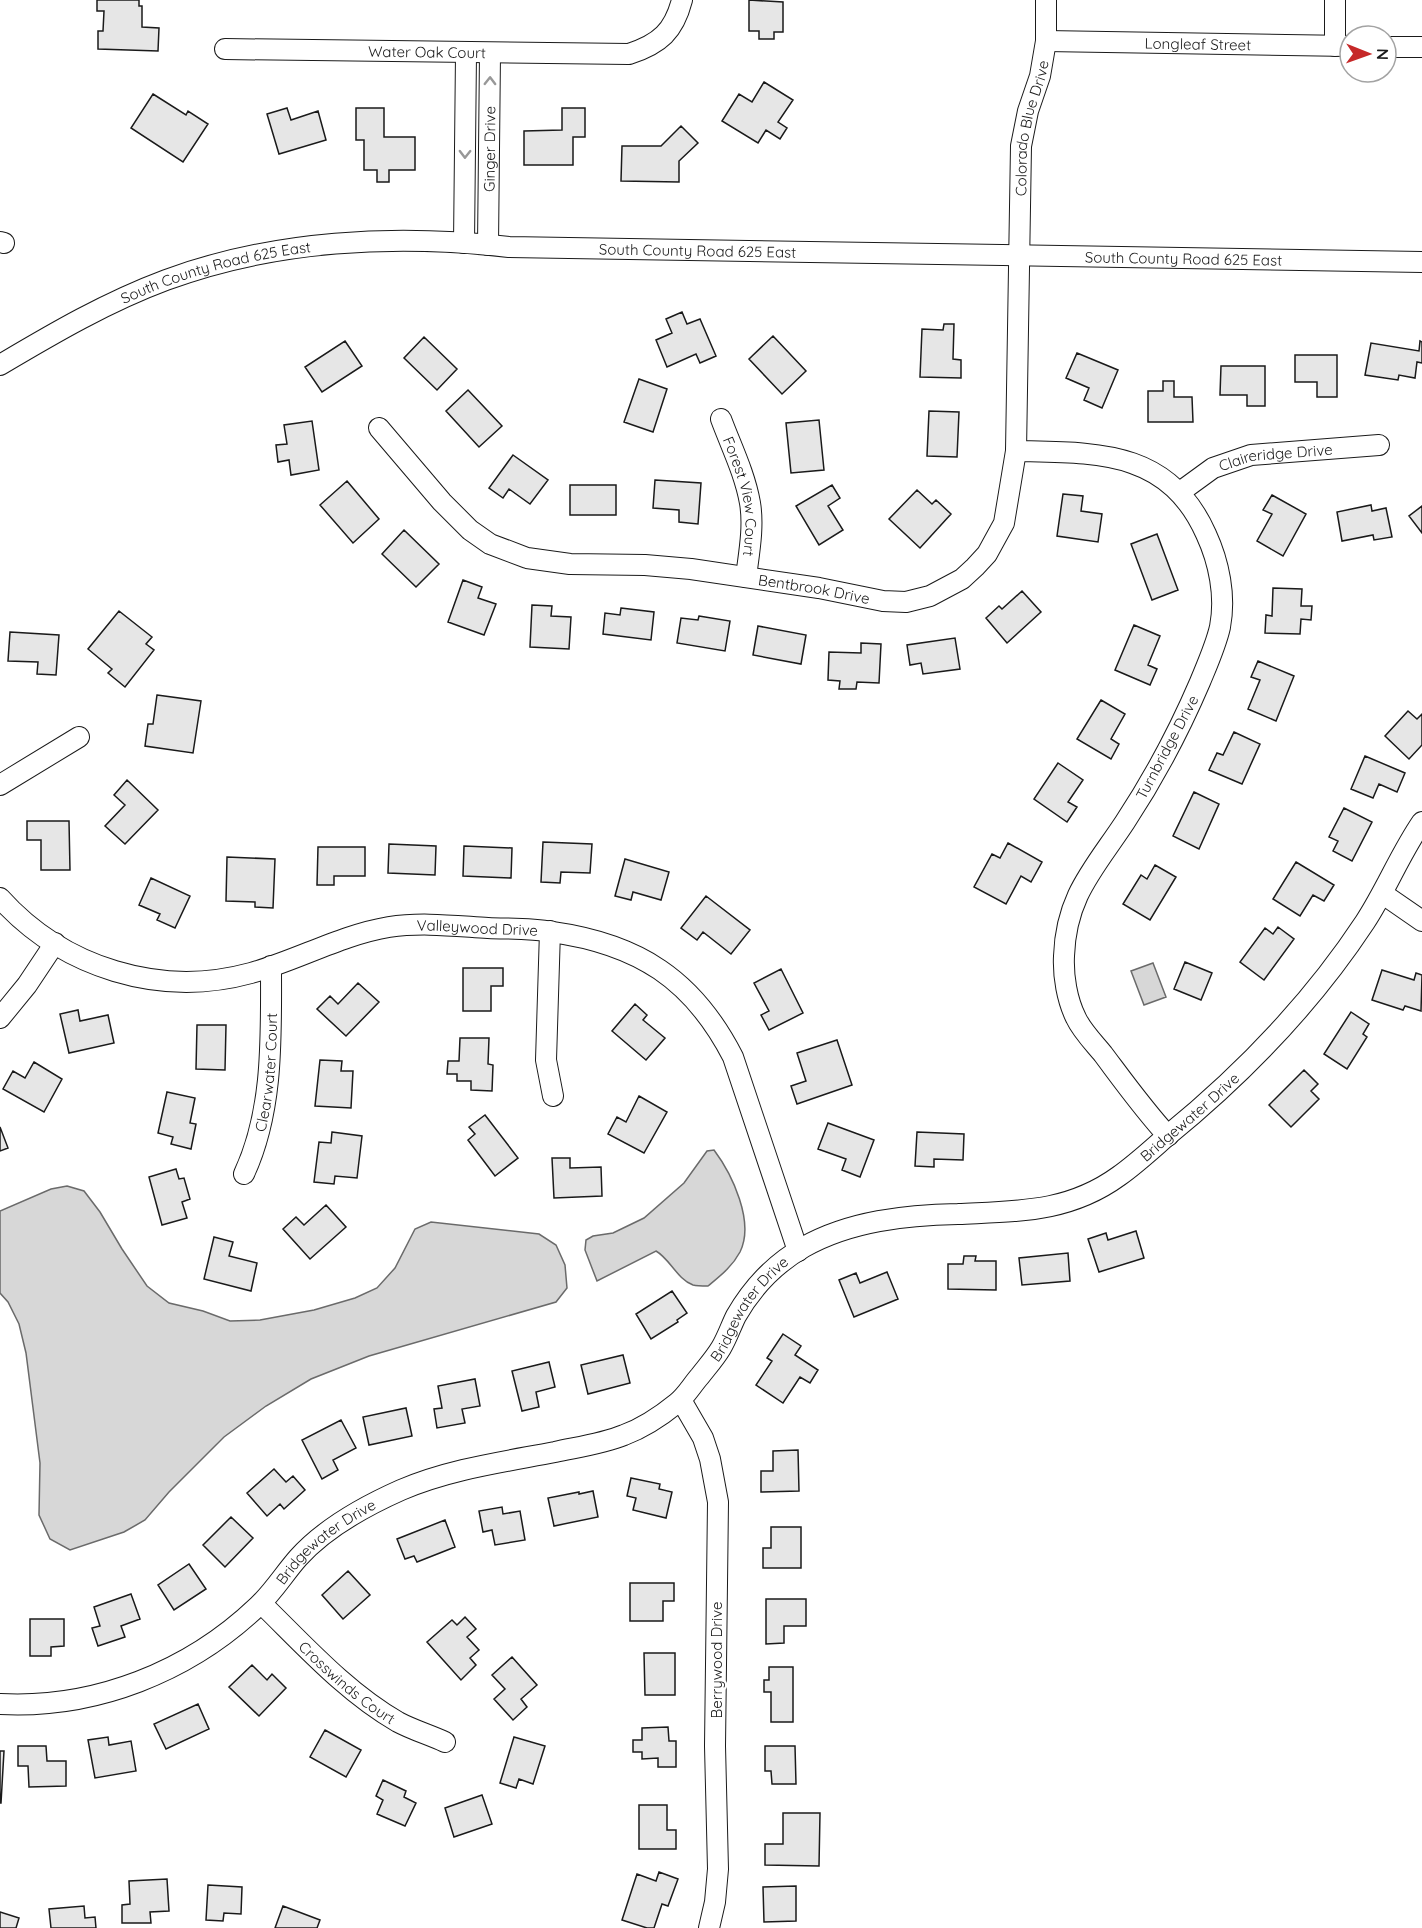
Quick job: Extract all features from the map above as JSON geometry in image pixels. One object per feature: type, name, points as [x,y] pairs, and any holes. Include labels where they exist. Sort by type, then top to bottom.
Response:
[{"type":"street","name":"Water Oak Court","points":[[225,50],[629,54],[647,49],[660,40],[671,28],[682,0]]},
{"type":"street","name":"Colorado Blue Drive","points":[[1018,257],[1020,146],[1028,111],[1040,76],[1046,41],[1046,0]]},
{"type":"street","points":[[1335,0],[1339,24]]},
{"type":"street","name":"Longleaf Street","points":[[1046,41],[1338,46]]},
{"type":"street","points":[[1398,47],[1422,47]]},
{"type":"street","name":"Ginger Drive","points":[[464,243],[466,54]]},
{"type":"street","name":"Ginger Drive","points":[[488,245],[490,54]]},
{"type":"street","name":"South County Road 625 East","points":[[0,365],[79,318],[166,280],[248,257],[334,244],[411,241],[509,247],[1422,262]]},
{"type":"street","name":"Bentbrook Drive","points":[[379,428],[442,502],[470,530],[490,544],[506,551],[548,562],[645,565],[819,588],[883,601],[913,601],[946,588],[975,567],[996,539],[1004,523],[1016,451],[1018,257]]},
{"type":"street","name":"Forest View Court","points":[[721,419],[743,474],[750,502],[752,524],[746,577]]},
{"type":"street","name":"Claireridge Drive","points":[[1180,492],[1213,468],[1251,455],[1379,445]]},
{"type":"street","name":"Turnbridge Drive","points":[[1016,451],[1089,453],[1110,456],[1148,471],[1180,492],[1202,524],[1217,563],[1220,583],[1220,628],[1205,669],[1169,749],[1124,824],[1084,880],[1069,918],[1064,958],[1069,998],[1076,1019],[1152,1119],[1168,1136]]},
{"type":"street","points":[[0,785],[79,737]]},
{"type":"street","name":"Bridgewater Drive","points":[[0,1704],[22,1705],[75,1700],[128,1686],[181,1662],[209,1645],[261,1604],[301,1554],[321,1538],[346,1520],[399,1491],[456,1472],[601,1443],[638,1430],[681,1400],[723,1346],[738,1312],[750,1294],[780,1263],[836,1232],[889,1220],[925,1215],[1028,1211],[1059,1204],[1097,1189],[1118,1177],[1241,1072],[1281,1030],[1337,963],[1383,894],[1396,865],[1422,822]]},
{"type":"street","points":[[1383,894],[1422,921]]},
{"type":"street","name":"Valleywood Drive","points":[[0,898],[27,925],[71,953],[121,974],[156,981],[193,982],[250,973],[364,933],[415,924],[550,931],[591,939],[625,950],[678,984],[710,1017],[733,1057],[798,1251]]},
{"type":"street","points":[[550,931],[546,1060],[553,1096]]},
{"type":"street","points":[[0,1018],[55,943]]},
{"type":"street","name":"Clearwater Court","points":[[244,1174],[253,1155],[263,1118],[268,1080],[271,966]]},
{"type":"street","name":"Berrywood Drive","points":[[681,1400],[707,1449],[716,1480],[718,1502],[716,1746],[718,1869],[715,1902],[709,1928]]},
{"type":"street","name":"Crosswinds Court","points":[[261,1604],[343,1683],[364,1700],[400,1723],[445,1742]]},
{"type":"shaded area","points":[[1153,963],[1166,997],[1144,1005],[1131,971]]},
{"type":"shaded area","points":[[714,1150],[734,1185],[745,1227],[740,1252],[730,1267],[708,1286],[693,1285],[682,1278],[656,1251],[597,1281],[585,1250],[586,1240],[593,1236],[613,1233],[644,1218],[684,1183],[707,1151]]},
{"type":"shaded area","points":[[67,1186],[84,1191],[147,1286],[169,1303],[203,1311],[230,1321],[260,1320],[314,1310],[355,1298],[377,1288],[395,1268],[415,1229],[431,1222],[539,1234],[556,1245],[565,1265],[567,1288],[556,1302],[369,1356],[311,1379],[266,1406],[224,1437],[169,1492],[145,1520],[124,1532],[70,1550],[50,1539],[39,1515],[40,1463],[26,1353],[19,1324],[8,1302],[0,1293],[0,1211],[51,1189]]},
{"type":"building","points":[[97,0],[139,0],[139,6],[142,6],[142,27],[159,28],[158,51],[98,49],[98,31],[103,31],[104,11],[97,11]]},
{"type":"building","points":[[749,0],[783,2],[783,32],[774,32],[774,39],[759,39],[759,31],[749,31]]},
{"type":"building","points":[[764,82],[793,100],[778,122],[787,128],[780,139],[766,130],[758,143],[722,121],[739,94],[752,102]]},
{"type":"building","points":[[153,94],[186,115],[188,111],[208,124],[183,162],[131,128]]},
{"type":"building","points":[[287,108],[291,120],[318,111],[326,140],[279,154],[267,114]]},
{"type":"building","points":[[356,108],[384,108],[384,137],[415,137],[415,170],[389,170],[389,182],[377,182],[377,170],[364,170],[364,140],[356,140]]},
{"type":"building","points":[[562,108],[585,108],[585,137],[573,137],[573,165],[524,165],[524,131],[562,130]]},
{"type":"building","points":[[681,126],[698,143],[679,161],[679,182],[621,181],[622,146],[661,146]]},
{"type":"building","points":[[682,312],[687,324],[700,319],[716,356],[700,363],[696,354],[667,367],[656,340],[672,333],[666,319]]},
{"type":"building","points":[[944,324],[954,324],[953,359],[961,360],[961,378],[920,377],[922,329],[943,330]]},
{"type":"building","points":[[773,336],[806,371],[782,394],[749,359]]},
{"type":"building","points":[[424,337],[457,369],[437,390],[404,358]]},
{"type":"building","points":[[345,341],[362,366],[322,392],[305,367]]},
{"type":"building","points":[[1420,341],[1422,342],[1422,363],[1417,362],[1415,378],[1399,375],[1398,380],[1365,375],[1371,343],[1419,351]]},
{"type":"building","points":[[1077,353],[1118,370],[1102,408],[1084,400],[1089,388],[1066,378]]},
{"type":"building","points":[[1295,355],[1337,355],[1337,397],[1317,397],[1317,382],[1295,382]]},
{"type":"building","points":[[1221,366],[1265,366],[1265,406],[1247,406],[1247,395],[1220,395]]},
{"type":"building","points":[[639,379],[667,389],[653,432],[624,422]]},
{"type":"building","points":[[1163,381],[1174,381],[1174,397],[1192,397],[1193,422],[1148,422],[1148,391],[1163,391]]},
{"type":"building","points":[[468,390],[502,426],[479,447],[446,411]]},
{"type":"building","points":[[929,411],[959,412],[957,457],[927,456]]},
{"type":"building","points":[[819,420],[824,470],[791,473],[786,423]]},
{"type":"building","points":[[312,421],[319,470],[291,475],[289,460],[278,462],[276,445],[287,444],[284,425]]},
{"type":"building","points":[[513,455],[548,480],[530,504],[509,489],[503,498],[489,488]]},
{"type":"building","points":[[655,480],[701,483],[698,524],[679,522],[679,510],[653,508]]},
{"type":"building","points":[[347,481],[379,519],[353,543],[320,505]]},
{"type":"building","points":[[570,485],[616,485],[616,515],[570,515]]},
{"type":"building","points":[[832,485],[840,498],[828,506],[843,530],[819,545],[796,506]]},
{"type":"building","points":[[917,490],[932,504],[936,500],[951,514],[920,548],[889,519]]},
{"type":"building","points":[[1063,494],[1083,496],[1081,511],[1102,514],[1098,542],[1057,536]]},
{"type":"building","points":[[1272,495],[1306,514],[1283,556],[1257,541],[1272,514],[1263,510]]},
{"type":"building","points":[[1371,505],[1372,511],[1386,508],[1392,537],[1374,540],[1373,535],[1342,541],[1337,512]]},
{"type":"building","points":[[1422,506],[1422,533],[1409,516]]},
{"type":"building","points":[[404,530],[439,564],[416,587],[382,554]]},
{"type":"building","points":[[1157,534],[1178,590],[1152,600],[1131,544]]},
{"type":"building","points":[[463,580],[482,587],[478,598],[496,604],[484,635],[448,622]]},
{"type":"building","points":[[1273,588],[1302,589],[1301,606],[1312,606],[1311,620],[1301,619],[1300,634],[1265,633],[1266,615],[1272,616]]},
{"type":"building","points":[[1022,591],[1041,612],[1007,643],[986,618],[999,606],[1002,609]]},
{"type":"building","points":[[532,605],[552,606],[551,616],[571,617],[569,649],[530,647]]},
{"type":"building","points":[[621,608],[654,612],[651,640],[603,634],[605,613],[620,615]]},
{"type":"building","points":[[119,611],[152,637],[146,644],[154,650],[125,687],[108,673],[112,669],[88,649]]},
{"type":"building","points":[[699,616],[730,621],[725,651],[677,643],[681,618],[698,620]]},
{"type":"building","points":[[1134,625],[1160,636],[1148,665],[1157,669],[1150,685],[1115,670]]},
{"type":"building","points":[[758,626],[806,635],[801,664],[753,655]]},
{"type":"building","points":[[10,632],[59,635],[56,675],[37,674],[38,662],[8,661]]},
{"type":"building","points":[[955,638],[960,669],[923,674],[921,663],[910,665],[907,645]]},
{"type":"building","points":[[861,643],[881,644],[879,683],[857,682],[856,689],[839,689],[840,681],[828,680],[829,652],[861,653]]},
{"type":"building","points":[[1258,661],[1294,676],[1276,721],[1248,709],[1260,680],[1251,677]]},
{"type":"building","points":[[157,695],[201,701],[193,753],[145,746],[148,724],[153,724]]},
{"type":"building","points":[[1101,700],[1125,714],[1111,739],[1119,744],[1111,759],[1077,739]]},
{"type":"building","points":[[1408,711],[1417,719],[1422,714],[1422,745],[1409,759],[1385,736]]},
{"type":"building","points":[[1234,732],[1260,744],[1242,784],[1209,770],[1217,753],[1223,755]]},
{"type":"building","points":[[1365,756],[1405,773],[1397,792],[1379,784],[1373,798],[1351,789]]},
{"type":"building","points":[[1058,763],[1083,780],[1068,802],[1077,807],[1067,822],[1034,799]]},
{"type":"building","points":[[127,780],[158,810],[125,844],[105,826],[125,805],[114,795]]},
{"type":"building","points":[[1194,792],[1219,804],[1199,849],[1173,836]]},
{"type":"building","points":[[1344,808],[1372,822],[1352,861],[1333,851],[1338,841],[1329,837]]},
{"type":"building","points":[[27,821],[69,821],[70,870],[41,870],[41,840],[27,840]]},
{"type":"building","points":[[543,842],[592,844],[590,873],[561,872],[560,883],[541,882]]},
{"type":"building","points":[[1008,843],[1042,862],[1031,882],[1021,876],[1006,904],[974,887],[992,854],[1000,858]]},
{"type":"building","points":[[389,844],[436,846],[435,875],[388,873]]},
{"type":"building","points":[[464,846],[512,848],[511,878],[463,876]]},
{"type":"building","points":[[318,847],[365,847],[365,876],[334,876],[334,885],[317,885]]},
{"type":"building","points":[[227,857],[275,859],[273,908],[255,907],[255,902],[226,901]]},
{"type":"building","points":[[625,859],[669,872],[661,900],[633,892],[631,900],[615,896]]},
{"type":"building","points":[[1296,862],[1334,885],[1324,901],[1313,895],[1300,916],[1273,899]]},
{"type":"building","points":[[1155,865],[1176,877],[1150,920],[1123,904],[1141,875],[1147,879]]},
{"type":"building","points":[[151,878],[190,896],[175,928],[157,920],[160,914],[139,905]]},
{"type":"building","points":[[706,896],[750,930],[731,954],[703,932],[697,940],[681,928]]},
{"type":"building","points":[[1278,927],[1294,939],[1264,980],[1240,962],[1265,928],[1273,934]]},
{"type":"building","points":[[1185,962],[1212,973],[1201,1000],[1174,989]]},
{"type":"building","points":[[463,968],[503,968],[503,986],[491,986],[491,1011],[463,1011]]},
{"type":"building","points":[[781,969],[803,1013],[769,1030],[761,1015],[769,1011],[754,983]]},
{"type":"building","points":[[1382,970],[1414,980],[1416,973],[1422,975],[1421,1011],[1405,1006],[1403,1010],[1372,1000]]},
{"type":"building","points":[[358,983],[379,1002],[346,1036],[317,1009],[330,996],[338,1004]]},
{"type":"building","points":[[635,1004],[647,1015],[643,1020],[665,1038],[646,1060],[612,1031]]},
{"type":"building","points":[[78,1010],[80,1021],[108,1015],[114,1043],[69,1053],[60,1014]]},
{"type":"building","points":[[1351,1012],[1369,1024],[1363,1034],[1367,1037],[1347,1069],[1324,1054]]},
{"type":"building","points":[[197,1025],[226,1025],[225,1070],[196,1069]]},
{"type":"building","points":[[460,1038],[489,1038],[488,1064],[493,1065],[492,1091],[471,1090],[471,1081],[457,1081],[457,1074],[447,1074],[448,1061],[459,1061]]},
{"type":"building","points":[[837,1040],[852,1085],[797,1104],[791,1086],[806,1081],[797,1053]]},
{"type":"building","points":[[320,1060],[342,1061],[341,1071],[353,1071],[351,1108],[315,1106]]},
{"type":"building","points":[[34,1062],[62,1079],[44,1112],[3,1089],[13,1071],[25,1078]]},
{"type":"building","points":[[1304,1070],[1318,1084],[1311,1091],[1319,1099],[1291,1127],[1269,1105]]},
{"type":"building","points":[[167,1092],[195,1098],[190,1123],[196,1124],[191,1149],[171,1144],[173,1137],[158,1133]]},
{"type":"building","points":[[639,1096],[667,1112],[644,1153],[608,1134],[617,1117],[626,1122]]},
{"type":"building","points":[[485,1115],[518,1158],[495,1176],[468,1140],[475,1134],[469,1127]]},
{"type":"building","points":[[828,1123],[874,1140],[860,1177],[842,1170],[846,1159],[818,1149]]},
{"type":"building","points":[[0,1127],[8,1148],[0,1151]]},
{"type":"building","points":[[332,1132],[362,1136],[357,1178],[335,1176],[334,1184],[314,1182],[319,1142],[331,1143]]},
{"type":"building","points":[[917,1132],[964,1134],[963,1160],[934,1159],[934,1167],[915,1166]]},
{"type":"building","points":[[552,1158],[570,1158],[570,1168],[601,1167],[602,1196],[554,1198]]},
{"type":"building","points":[[176,1169],[179,1179],[184,1178],[190,1199],[182,1202],[187,1218],[162,1225],[149,1177]]},
{"type":"building","points":[[326,1205],[346,1227],[310,1259],[283,1229],[296,1217],[304,1225]]},
{"type":"building","points":[[1136,1231],[1144,1258],[1099,1272],[1088,1239],[1106,1233],[1108,1240]]},
{"type":"building","points":[[214,1237],[233,1242],[229,1256],[257,1263],[251,1291],[204,1279]]},
{"type":"building","points":[[1068,1253],[1070,1281],[1022,1285],[1019,1258]]},
{"type":"building","points":[[964,1256],[976,1256],[975,1261],[996,1261],[996,1290],[948,1289],[948,1264],[963,1264]]},
{"type":"building","points":[[887,1272],[898,1299],[854,1317],[839,1280],[856,1273],[860,1283]]},
{"type":"building","points":[[672,1291],[687,1313],[677,1320],[678,1322],[651,1339],[636,1314]]},
{"type":"building","points":[[783,1334],[801,1346],[795,1355],[818,1370],[810,1383],[800,1377],[783,1403],[756,1385],[772,1361],[767,1358]]},
{"type":"building","points":[[623,1355],[630,1383],[588,1394],[581,1365]]},
{"type":"building","points":[[549,1362],[555,1387],[536,1392],[539,1407],[522,1411],[512,1371]]},
{"type":"building","points":[[475,1379],[480,1406],[462,1409],[465,1423],[437,1428],[434,1409],[442,1408],[438,1386]]},
{"type":"building","points":[[406,1408],[412,1436],[369,1445],[363,1417]]},
{"type":"building","points":[[341,1420],[356,1448],[333,1460],[338,1470],[322,1479],[302,1440]]},
{"type":"building","points":[[798,1450],[799,1491],[761,1492],[761,1471],[773,1471],[773,1451]]},
{"type":"building","points":[[274,1469],[286,1482],[293,1476],[305,1490],[284,1509],[280,1504],[267,1516],[247,1493]]},
{"type":"building","points":[[631,1478],[660,1484],[659,1489],[672,1492],[666,1518],[633,1510],[636,1498],[627,1496]]},
{"type":"building","points":[[593,1491],[598,1517],[554,1526],[548,1498]]},
{"type":"building","points":[[502,1507],[503,1514],[520,1511],[525,1540],[495,1545],[492,1530],[483,1532],[479,1511]]},
{"type":"building","points":[[231,1517],[253,1538],[225,1567],[203,1545]]},
{"type":"building","points":[[445,1520],[455,1547],[417,1562],[414,1556],[405,1559],[397,1539]]},
{"type":"building","points":[[771,1527],[801,1527],[801,1568],[763,1568],[763,1548],[771,1548]]},
{"type":"building","points":[[189,1564],[206,1589],[174,1610],[158,1585]]},
{"type":"building","points":[[348,1571],[370,1595],[343,1619],[322,1595]]},
{"type":"building","points":[[630,1583],[674,1583],[674,1601],[663,1601],[663,1621],[630,1621]]},
{"type":"building","points":[[131,1594],[140,1619],[121,1626],[125,1637],[98,1646],[92,1628],[100,1626],[94,1607]]},
{"type":"building","points":[[766,1599],[806,1599],[806,1626],[784,1626],[784,1643],[766,1644]]},
{"type":"building","points":[[465,1617],[476,1629],[467,1637],[479,1650],[470,1658],[476,1665],[461,1680],[427,1642],[452,1620],[457,1625]]},
{"type":"building","points":[[30,1619],[64,1619],[64,1646],[51,1647],[51,1656],[30,1656]]},
{"type":"building","points":[[644,1653],[675,1653],[675,1695],[645,1695]]},
{"type":"building","points":[[512,1657],[537,1685],[521,1699],[527,1707],[513,1720],[494,1699],[505,1689],[492,1675]]},
{"type":"building","points":[[252,1665],[267,1680],[272,1674],[286,1688],[259,1716],[229,1687]]},
{"type":"building","points":[[769,1667],[793,1667],[793,1722],[771,1722],[771,1692],[764,1692],[764,1680],[769,1680]]},
{"type":"building","points":[[198,1704],[209,1729],[166,1749],[154,1724]]},
{"type":"building","points":[[668,1727],[669,1741],[676,1741],[676,1767],[658,1767],[658,1758],[642,1759],[642,1752],[633,1752],[633,1740],[642,1740],[642,1728]]},
{"type":"building","points":[[325,1730],[361,1750],[346,1777],[310,1757]]},
{"type":"building","points":[[108,1737],[109,1745],[131,1741],[136,1771],[95,1778],[88,1740]]},
{"type":"building","points":[[514,1737],[545,1746],[533,1784],[519,1779],[516,1788],[500,1783]]},
{"type":"building","points":[[18,1746],[46,1746],[47,1761],[66,1761],[66,1786],[29,1787],[28,1766],[18,1766]]},
{"type":"building","points":[[765,1746],[795,1746],[796,1784],[772,1784],[771,1771],[765,1771]]},
{"type":"building","points":[[0,1751],[4,1751],[1,1803],[0,1803]]},
{"type":"building","points":[[383,1780],[406,1791],[404,1797],[416,1803],[405,1826],[377,1814],[383,1800],[376,1796]]},
{"type":"building","points":[[482,1795],[492,1824],[454,1837],[445,1808]]},
{"type":"building","points":[[639,1805],[667,1805],[667,1830],[676,1830],[676,1849],[639,1849]]},
{"type":"building","points":[[783,1813],[820,1813],[819,1866],[765,1865],[765,1844],[783,1844]]},
{"type":"building","points":[[659,1872],[678,1879],[668,1906],[662,1904],[654,1928],[622,1920],[637,1874],[656,1881]]},
{"type":"building","points":[[167,1879],[169,1911],[150,1912],[151,1923],[122,1923],[122,1905],[130,1904],[129,1881]]},
{"type":"building","points":[[208,1885],[242,1887],[241,1914],[224,1913],[223,1921],[206,1920]]},
{"type":"building","points":[[796,1886],[796,1921],[764,1922],[763,1887]]},
{"type":"building","points":[[84,1906],[85,1918],[95,1917],[96,1928],[51,1928],[49,1909]]},
{"type":"building","points":[[283,1906],[320,1920],[317,1928],[275,1928]]},
{"type":"building","points":[[0,1912],[19,1918],[16,1928],[0,1928]]}]
